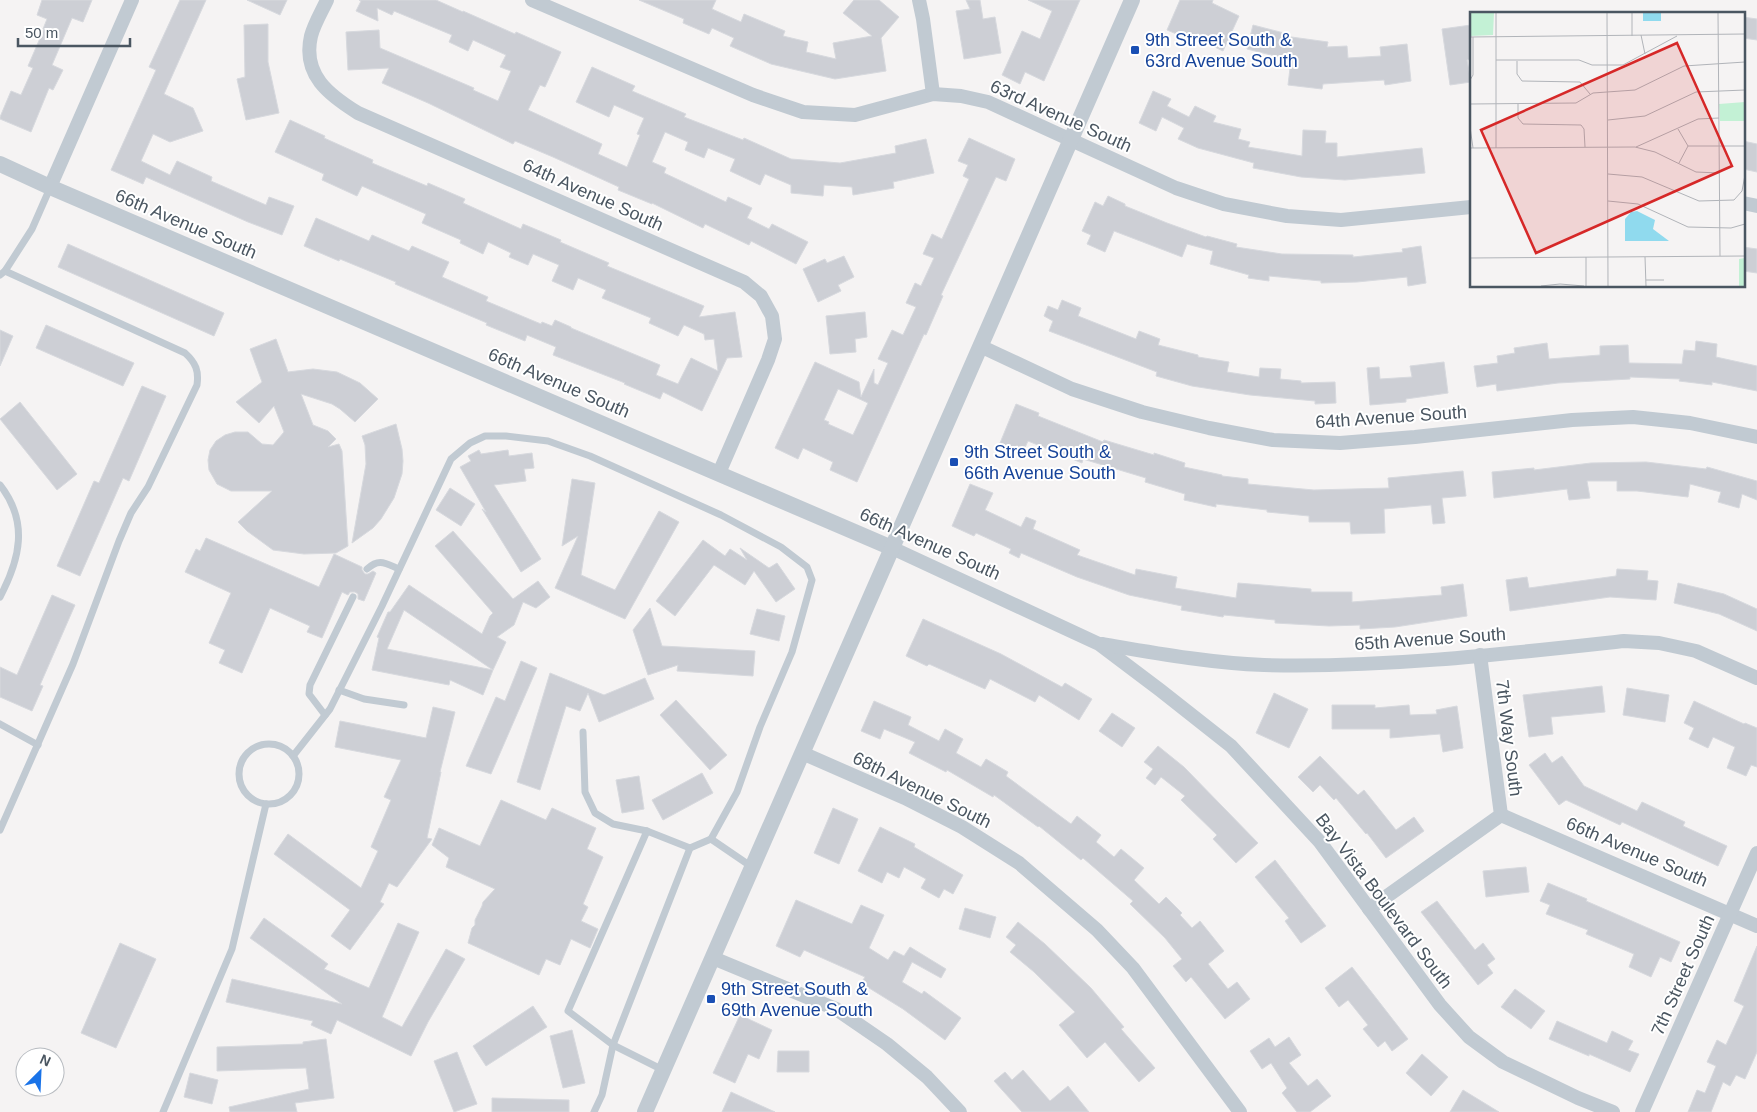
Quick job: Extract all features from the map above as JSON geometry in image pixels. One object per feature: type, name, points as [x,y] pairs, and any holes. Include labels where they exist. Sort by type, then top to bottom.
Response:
[{"type":"street","points":[[50,188],[132,0]]},
{"type":"street","name":"64th Avenue South","points":[[327,0],[311,36],[310,58],[317,80],[334,98],[358,113],[744,282],[761,296],[772,316],[775,339],[768,360],[719,473]]},
{"type":"street","name":"63rd Avenue South","points":[[532,0],[753,95],[803,112],[855,114],[933,94],[961,96],[988,102],[1176,188],[1224,204],[1287,216],[1340,220],[1470,207]]},
{"type":"street","points":[[919,0],[933,94]]},
{"type":"street","points":[[645,1112],[1132,0]]},
{"type":"street","name":"66th Avenue South","points":[[0,164],[50,188],[892,548],[1099,644]]},
{"type":"street","points":[[1744,203],[1757,206]]},
{"type":"street","name":"64th Avenue South","points":[[980,346],[1072,389],[1142,412],[1209,428],[1274,440],[1340,443],[1572,420],[1633,417],[1690,422],[1757,437]]},
{"type":"street","name":"65th Avenue South","points":[[1099,644],[1166,655],[1262,664],[1366,664],[1624,641],[1659,642],[1696,651],[1757,678]]},
{"type":"street","name":"Bay Vista Boulevard South","points":[[1099,644],[1231,746],[1320,842],[1440,1005],[1469,1037],[1503,1062],[1578,1098],[1613,1112]]},
{"type":"street","name":"7th Way South","points":[[1370,909],[1500,815],[1480,655]]},
{"type":"street","name":"68th Avenue South","points":[[802,753],[905,798],[962,826],[1019,863],[1097,930],[1133,968],[1240,1112]]},
{"type":"street","name":"66th Avenue South","points":[[1500,815],[1757,926]]},
{"type":"street","name":"7th Street South","points":[[1642,1112],[1757,853]]},
{"type":"street","points":[[713,958],[836,1009],[886,1044],[927,1077],[960,1112]]},
{"type":"lane","points":[[0,830],[73,664],[128,520],[148,487],[197,384],[198,371],[192,359],[185,354],[3,273],[32,229],[50,188]]},
{"type":"lane","points":[[293,756],[325,715],[339,690],[400,569],[451,459],[470,443],[485,436],[548,441],[590,456],[722,515],[781,547],[807,567],[812,580],[792,652],[760,727],[737,792],[711,839],[690,848],[647,831],[613,824],[595,813],[585,792],[582,732]]},
{"type":"lane","points":[[0,485],[16,514],[20,532],[18,548],[0,597]]},
{"type":"lane","points":[[367,569],[374,562],[384,562],[400,569]]},
{"type":"lane","points":[[325,715],[309,694],[310,686],[353,597]]},
{"type":"lane","points":[[339,690],[364,699],[404,705]]},
{"type":"lane","points":[[0,724],[38,745]]},
{"type":"lane","points":[[261,745],[273,745],[284,748],[293,756],[298,766],[299,778],[295,789],[288,798],[277,803],[266,804],[255,800],[246,793],[240,782],[240,771],[243,760],[251,751],[261,745]]},
{"type":"lane","points":[[162,1112],[232,949],[266,804]]},
{"type":"lane","points":[[647,831],[568,1011],[613,1045],[663,1070]]},
{"type":"lane","points":[[711,839],[752,868]]},
{"type":"lane","points":[[594,1112],[602,1095],[613,1045],[690,848]]},
{"type":"building","points":[[42,0],[92,0],[83,22],[72,18],[52,65],[63,70],[53,90],[49,88],[31,132],[0,119],[0,117],[11,91],[21,95],[33,68],[28,66],[47,19],[37,15]]},
{"type":"building","points":[[180,0],[206,0],[164,94],[193,108],[203,131],[170,142],[153,134],[141,161],[170,175],[177,161],[212,177],[211,181],[266,205],[269,197],[294,206],[282,235],[146,177],[143,184],[111,170],[156,70],[149,67]]},
{"type":"building","points":[[247,0],[287,0],[280,15]]},
{"type":"building","points":[[359,0],[436,0],[561,52],[545,87],[540,85],[528,110],[602,144],[598,154],[627,167],[640,135],[637,134],[644,118],[614,105],[609,117],[576,102],[592,67],[635,86],[632,91],[686,114],[684,117],[743,140],[744,138],[791,159],[840,163],[896,153],[895,146],[926,139],[934,173],[893,182],[894,188],[853,195],[852,187],[824,185],[823,196],[791,193],[791,185],[765,174],[760,185],[730,171],[735,159],[708,148],[704,158],[685,150],[688,142],[665,132],[652,162],[666,168],[664,173],[726,202],[728,197],[752,208],[747,218],[769,229],[772,224],[808,242],[796,264],[751,241],[749,245],[705,224],[703,228],[652,203],[618,190],[619,187],[553,157],[515,141],[513,144],[382,83],[389,68],[348,70],[346,32],[379,30],[380,48],[474,88],[473,90],[498,101],[511,71],[500,67],[506,55],[473,40],[468,51],[449,42],[452,35],[394,11],[392,15],[377,8],[378,21],[356,11],[361,1]]},
{"type":"building","points":[[639,0],[716,0],[712,9],[741,22],[744,14],[785,31],[783,36],[808,42],[806,52],[836,59],[833,43],[872,36],[843,13],[854,0],[879,0],[899,17],[881,38],[886,71],[835,79],[771,64],[730,46],[734,38],[712,28],[709,34],[683,23],[684,19]]},
{"type":"building","points":[[966,0],[980,0],[983,19],[995,17],[1001,53],[964,59],[956,11],[970,9]]},
{"type":"building","points":[[1028,0],[1080,0],[1044,81],[1025,72],[1020,84],[1002,75],[1022,31],[1040,39],[1052,11]]},
{"type":"building","points":[[1180,0],[1213,0],[1212,3],[1239,16],[1223,51],[1187,34],[1186,38],[1167,30]]},
{"type":"building","points":[[1744,17],[1757,19],[1757,40],[1744,38]]},
{"type":"building","points":[[268,24],[268,62],[279,113],[246,120],[237,79],[245,77],[244,25]]},
{"type":"building","points":[[1253,25],[1284,33],[1284,36],[1328,42],[1327,47],[1347,46],[1348,58],[1381,56],[1380,47],[1407,44],[1411,81],[1385,85],[1384,80],[1323,84],[1322,89],[1288,85],[1291,60],[1247,49]]},
{"type":"building","points":[[1470,25],[1470,59],[1467,60],[1470,82],[1450,85],[1442,29]]},
{"type":"building","points":[[1153,91],[1171,99],[1167,106],[1189,117],[1195,106],[1216,116],[1213,122],[1241,129],[1238,139],[1250,142],[1248,147],[1302,156],[1303,130],[1326,131],[1325,143],[1337,143],[1337,157],[1422,148],[1425,173],[1345,180],[1301,177],[1253,168],[1254,163],[1198,148],[1178,139],[1184,128],[1162,117],[1156,131],[1139,123]]},
{"type":"building","points":[[290,120],[373,160],[372,163],[427,186],[428,183],[465,199],[463,203],[521,229],[523,224],[561,240],[560,242],[609,263],[607,266],[704,306],[699,317],[735,312],[742,357],[727,358],[702,411],[663,392],[660,399],[553,355],[556,347],[527,335],[525,341],[395,284],[396,282],[304,246],[316,218],[369,241],[372,235],[409,251],[412,246],[449,262],[442,277],[488,297],[486,301],[541,324],[542,322],[552,326],[555,320],[660,365],[656,375],[678,384],[691,358],[718,371],[714,339],[705,340],[704,334],[684,325],[678,336],[649,323],[651,318],[602,298],[606,290],[578,278],[573,290],[552,281],[559,265],[533,254],[528,265],[509,257],[511,253],[488,242],[483,254],[460,243],[461,240],[422,223],[426,214],[362,186],[357,196],[322,180],[324,174],[275,152]]},
{"type":"building","points":[[969,138],[1015,159],[1006,181],[996,177],[941,295],[943,296],[926,335],[924,334],[857,482],[830,470],[833,462],[803,448],[798,459],[775,448],[815,362],[859,382],[861,397],[874,369],[874,383],[878,385],[888,363],[878,359],[892,330],[903,335],[916,307],[906,303],[915,283],[921,286],[934,258],[923,254],[932,234],[942,239],[969,179],[963,176],[968,165],[958,161]],"holes":[[[838,389],[868,403],[853,435],[828,424],[829,422],[824,420]]]},
{"type":"building","points":[[1744,141],[1757,144],[1757,172],[1744,169]]},
{"type":"building","points":[[1108,196],[1125,204],[1125,206],[1167,223],[1206,237],[1237,244],[1236,247],[1282,254],[1353,255],[1353,257],[1403,252],[1402,249],[1421,246],[1426,283],[1408,286],[1407,277],[1357,282],[1321,283],[1321,281],[1269,276],[1269,281],[1248,278],[1249,275],[1210,264],[1213,251],[1187,244],[1182,257],[1114,231],[1105,252],[1087,244],[1091,235],[1082,231],[1095,202],[1103,206]]},
{"type":"building","points":[[68,244],[224,313],[214,336],[58,267]]},
{"type":"building","points":[[1744,247],[1757,249],[1757,273],[1744,271]]},
{"type":"building","points":[[844,256],[854,277],[838,285],[841,291],[818,302],[803,269],[825,259],[827,263]]},
{"type":"building","points":[[1062,300],[1081,308],[1078,316],[1136,339],[1139,331],[1160,339],[1158,345],[1198,355],[1198,357],[1229,362],[1227,372],[1259,377],[1260,368],[1281,369],[1280,379],[1301,381],[1301,383],[1335,382],[1336,403],[1315,404],[1315,401],[1250,395],[1192,386],[1156,376],[1157,372],[1049,331],[1053,321],[1044,316],[1048,306],[1058,310]]},
{"type":"building","points":[[865,312],[867,337],[855,339],[856,352],[830,354],[826,316]]},
{"type":"building","points":[[46,325],[134,363],[123,386],[36,348]]},
{"type":"building","points":[[0,330],[13,336],[0,366]]},
{"type":"building","points":[[276,339],[288,372],[313,369],[337,372],[360,383],[378,399],[355,422],[332,404],[301,394],[313,425],[328,431],[336,439],[328,447],[339,444],[342,451],[348,546],[336,553],[304,554],[273,550],[238,522],[272,491],[231,491],[217,484],[209,470],[210,450],[216,441],[225,435],[235,432],[248,432],[262,444],[273,445],[284,432],[274,406],[259,423],[236,402],[262,382],[250,349]]},
{"type":"building","points":[[1696,341],[1717,344],[1716,357],[1757,366],[1757,391],[1712,382],[1712,385],[1679,381],[1680,379],[1630,377],[1630,379],[1558,383],[1497,391],[1496,384],[1477,387],[1474,366],[1498,363],[1497,356],[1515,353],[1514,348],[1547,343],[1549,359],[1600,355],[1600,346],[1628,345],[1629,363],[1682,364],[1684,350],[1695,351]]},
{"type":"building","points":[[1444,362],[1448,393],[1406,399],[1406,402],[1370,405],[1367,368],[1379,367],[1380,379],[1412,377],[1410,366]]},
{"type":"building","points":[[142,386],[166,396],[129,481],[123,478],[80,576],[57,566],[94,481],[99,483]]},
{"type":"building","points":[[20,402],[77,474],[57,490],[0,419]]},
{"type":"building","points":[[1016,404],[1039,413],[1038,416],[1103,442],[1104,440],[1154,455],[1154,453],[1185,463],[1184,467],[1222,476],[1248,479],[1248,484],[1314,490],[1389,488],[1388,478],[1463,471],[1466,496],[1442,498],[1445,523],[1433,524],[1431,505],[1384,509],[1385,533],[1351,534],[1350,522],[1309,522],[1309,516],[1216,504],[1216,507],[1184,500],[1185,494],[1145,482],[1146,478],[1083,459],[1082,463],[1028,441],[1023,452],[1000,443]]},
{"type":"building","points":[[396,424],[403,461],[402,474],[394,498],[373,528],[352,543],[366,464],[365,445],[362,436]]},
{"type":"building","points":[[479,450],[481,454],[508,450],[509,456],[532,453],[534,468],[524,469],[526,481],[494,485],[541,559],[521,572],[482,509],[486,512],[460,467],[471,461],[468,456]]},
{"type":"building","points":[[1646,462],[1706,469],[1707,467],[1757,481],[1757,500],[1742,494],[1739,508],[1718,502],[1721,492],[1690,484],[1688,497],[1637,491],[1617,491],[1617,481],[1587,481],[1590,498],[1569,500],[1567,489],[1494,498],[1492,472],[1534,468],[1534,470],[1591,463]]},
{"type":"building","points":[[572,479],[595,483],[581,575],[615,590],[659,511],[679,522],[625,619],[555,588],[578,536],[562,546]]},
{"type":"building","points":[[970,484],[993,493],[985,510],[1021,527],[1026,517],[1036,521],[1033,529],[1080,550],[1077,555],[1135,575],[1136,569],[1177,577],[1175,588],[1236,598],[1238,583],[1311,589],[1311,592],[1352,592],[1352,602],[1442,595],[1441,587],[1463,584],[1467,616],[1395,627],[1360,629],[1360,625],[1329,626],[1275,623],[1275,620],[1224,615],[1223,617],[1181,610],[1182,606],[1129,595],[1077,577],[1021,553],[1019,558],[1009,553],[1011,549],[976,533],[974,536],[952,526]]},
{"type":"building","points":[[450,488],[475,504],[461,526],[436,510]]},
{"type":"building","points":[[453,531],[513,599],[538,581],[550,597],[536,608],[523,602],[514,625],[497,637],[506,642],[483,695],[450,680],[449,685],[372,670],[379,638],[377,637],[388,612],[390,612],[409,585],[482,634],[493,613],[435,546]],"holes":[[[404,610],[493,670],[387,649]]]},
{"type":"building","points":[[206,538],[319,587],[334,554],[362,567],[365,574],[373,571],[376,573],[364,601],[358,599],[358,594],[355,592],[350,592],[348,595],[342,592],[322,638],[307,632],[310,626],[270,608],[242,673],[219,663],[225,650],[209,643],[231,593],[185,572],[196,549],[200,551]]},
{"type":"building","points":[[703,540],[725,556],[730,549],[747,560],[740,548],[769,568],[777,563],[795,589],[776,602],[754,571],[745,585],[714,565],[675,616],[656,601]]},
{"type":"building","points":[[1617,569],[1648,571],[1647,580],[1658,581],[1656,600],[1610,597],[1510,611],[1506,580],[1527,577],[1529,588],[1616,576]]},
{"type":"building","points":[[1678,583],[1724,594],[1757,609],[1757,631],[1719,614],[1674,603]]},
{"type":"building","points":[[52,595],[75,605],[40,685],[43,686],[32,711],[0,697],[0,667],[17,675]]},
{"type":"building","points":[[650,608],[662,646],[755,651],[753,676],[677,671],[678,665],[648,675],[633,630]]},
{"type":"building","points":[[757,609],[785,616],[779,641],[750,634]]},
{"type":"building","points":[[923,619],[1001,654],[1062,687],[1065,683],[1092,699],[1079,720],[1039,695],[1035,702],[990,679],[985,689],[929,664],[927,666],[906,656]]},
{"type":"building","points":[[521,661],[537,668],[491,774],[466,766],[496,697],[505,701]]},
{"type":"building","points":[[550,673],[604,695],[645,678],[654,699],[599,722],[588,693],[580,711],[566,706],[540,790],[517,782]]},
{"type":"building","points":[[1602,686],[1605,712],[1551,717],[1553,734],[1529,737],[1523,695]]},
{"type":"building","points":[[1627,688],[1669,695],[1665,722],[1623,715]]},
{"type":"building","points":[[1274,693],[1308,709],[1289,748],[1256,733]]},
{"type":"building","points":[[676,700],[727,755],[710,770],[660,715]]},
{"type":"building","points":[[874,701],[911,717],[908,725],[939,741],[945,729],[963,739],[956,753],[981,767],[986,759],[1008,772],[1006,776],[1071,824],[1077,816],[1101,835],[1096,842],[1114,857],[1121,849],[1144,868],[1134,880],[1159,904],[1166,897],[1182,913],[1180,915],[1192,928],[1200,921],[1224,951],[1208,964],[1228,989],[1237,982],[1250,999],[1225,1019],[1191,977],[1186,982],[1173,966],[1182,959],[1165,938],[1130,904],[1133,901],[1083,858],[1081,860],[1039,826],[994,795],[993,797],[947,770],[946,772],[909,753],[915,742],[884,729],[880,739],[861,731]]},
{"type":"building","points":[[1694,701],[1757,728],[1757,767],[1751,765],[1746,776],[1727,768],[1735,747],[1713,737],[1708,748],[1689,739],[1694,728],[1684,723]]},
{"type":"building","points":[[1332,705],[1375,705],[1375,708],[1409,705],[1410,715],[1437,714],[1436,710],[1457,706],[1463,748],[1443,752],[1440,734],[1390,738],[1390,729],[1332,729]]},
{"type":"building","points":[[433,707],[455,712],[440,772],[427,838],[432,839],[397,887],[389,883],[380,902],[384,904],[350,950],[331,936],[350,910],[274,854],[288,834],[361,888],[378,851],[371,847],[391,800],[384,797],[401,760],[335,747],[340,721],[426,738]]},
{"type":"building","points":[[1112,713],[1135,728],[1122,747],[1099,731]]},
{"type":"building","points":[[1158,746],[1184,767],[1258,843],[1236,863],[1213,839],[1217,835],[1181,800],[1185,796],[1161,777],[1155,785],[1146,778],[1153,769],[1144,762]]},
{"type":"building","points":[[1545,753],[1552,763],[1562,756],[1584,786],[1637,811],[1642,802],[1685,822],[1683,826],[1727,846],[1718,866],[1622,822],[1620,825],[1566,800],[1559,805],[1529,765]]},
{"type":"building","points":[[1320,756],[1358,795],[1364,790],[1396,830],[1414,817],[1424,831],[1386,858],[1336,798],[1334,800],[1320,785],[1313,792],[1298,777]]},
{"type":"building","points":[[702,773],[713,793],[663,820],[652,800]]},
{"type":"building","points":[[639,776],[644,809],[622,813],[616,780]]},
{"type":"building","points":[[501,800],[546,820],[552,808],[596,828],[587,849],[603,857],[583,904],[588,907],[581,921],[598,929],[590,948],[571,939],[560,965],[546,959],[539,975],[468,943],[483,902],[495,889],[446,867],[449,858],[432,845],[439,828],[480,846]]},
{"type":"building","points":[[833,808],[858,819],[839,864],[814,853]]},
{"type":"building","points":[[880,827],[915,844],[914,847],[963,875],[953,894],[944,889],[939,898],[921,888],[926,879],[904,867],[899,878],[887,872],[882,883],[858,871]]},
{"type":"building","points":[[1275,860],[1326,926],[1301,943],[1285,921],[1289,918],[1255,877]]},
{"type":"building","points":[[1526,867],[1529,892],[1486,897],[1483,871]]},
{"type":"building","points":[[1548,883],[1680,942],[1671,962],[1660,957],[1651,977],[1629,967],[1634,954],[1586,934],[1588,930],[1546,914],[1550,905],[1540,901]]},
{"type":"building","points":[[796,900],[852,924],[861,905],[884,915],[869,948],[888,960],[894,951],[904,956],[910,947],[946,969],[941,978],[912,962],[902,982],[922,994],[924,991],[961,1018],[945,1040],[903,1009],[861,983],[865,977],[804,950],[800,957],[776,946]]},
{"type":"building","points":[[1437,901],[1475,950],[1483,943],[1495,959],[1487,965],[1493,973],[1478,985],[1421,912]]},
{"type":"building","points":[[965,908],[996,917],[990,938],[959,929]]},
{"type":"building","points":[[264,918],[328,964],[324,969],[369,988],[398,923],[419,932],[382,1017],[402,1027],[446,949],[465,959],[428,1022],[411,1056],[337,1020],[331,1034],[311,1025],[313,1021],[226,1002],[232,979],[342,1004],[250,938]]},
{"type":"building","points":[[1018,922],[1045,944],[1091,988],[1124,1027],[1121,1029],[1155,1068],[1139,1082],[1105,1042],[1087,1058],[1059,1025],[1075,1012],[1034,972],[1010,952],[1016,945],[1006,937]]},
{"type":"building","points":[[120,943],[156,959],[116,1048],[81,1033]]},
{"type":"building","points":[[1757,946],[1757,1052],[1745,1079],[1736,1075],[1730,1086],[1723,1082],[1711,1112],[1688,1112],[1697,1090],[1705,1093],[1716,1066],[1707,1062],[1717,1040],[1726,1045],[1744,1006],[1734,1001]]},
{"type":"building","points":[[1352,967],[1408,1039],[1392,1051],[1385,1041],[1378,1047],[1363,1029],[1368,1025],[1348,1000],[1339,1007],[1325,988]]},
{"type":"building","points":[[1515,989],[1545,1011],[1531,1029],[1501,1007]]},
{"type":"building","points":[[533,1006],[547,1027],[486,1066],[473,1046]]},
{"type":"building","points":[[740,1015],[772,1030],[759,1059],[748,1054],[735,1083],[713,1073]]},
{"type":"building","points":[[1557,1021],[1607,1043],[1612,1031],[1633,1041],[1628,1050],[1639,1054],[1630,1072],[1549,1039]]},
{"type":"building","points":[[572,1030],[585,1083],[563,1088],[550,1036]]},
{"type":"building","points":[[1289,1037],[1301,1055],[1289,1063],[1308,1086],[1317,1079],[1331,1096],[1310,1112],[1297,1112],[1282,1093],[1287,1088],[1271,1063],[1262,1069],[1250,1051],[1269,1038],[1275,1047]]},
{"type":"building","points":[[326,1039],[334,1098],[295,1103],[297,1112],[230,1112],[229,1107],[309,1089],[306,1068],[217,1071],[217,1047],[303,1044],[303,1042]]},
{"type":"building","points":[[778,1051],[809,1051],[809,1072],[777,1072]]},
{"type":"building","points":[[457,1052],[477,1104],[454,1112],[434,1061]]},
{"type":"building","points":[[1422,1054],[1448,1077],[1431,1096],[1406,1073]]},
{"type":"building","points":[[1023,1070],[1050,1101],[1068,1086],[1089,1112],[1022,1112],[994,1081],[1005,1072],[1012,1080]]},
{"type":"building","points":[[190,1073],[218,1080],[212,1104],[184,1097]]},
{"type":"building","points":[[1463,1090],[1499,1112],[1450,1112]]},
{"type":"building","points":[[731,1092],[775,1112],[722,1112]]},
{"type":"building","points":[[492,1098],[569,1100],[569,1112],[492,1112]]},
{"type":"place","name":"9th Street South & 63rd Avenue South","points":[[1135,50]]},
{"type":"place","name":"9th Street South & 66th Avenue South","points":[[954,462]]},
{"type":"place","name":"9th Street South & 69th Avenue South","points":[[711,999]]}]
